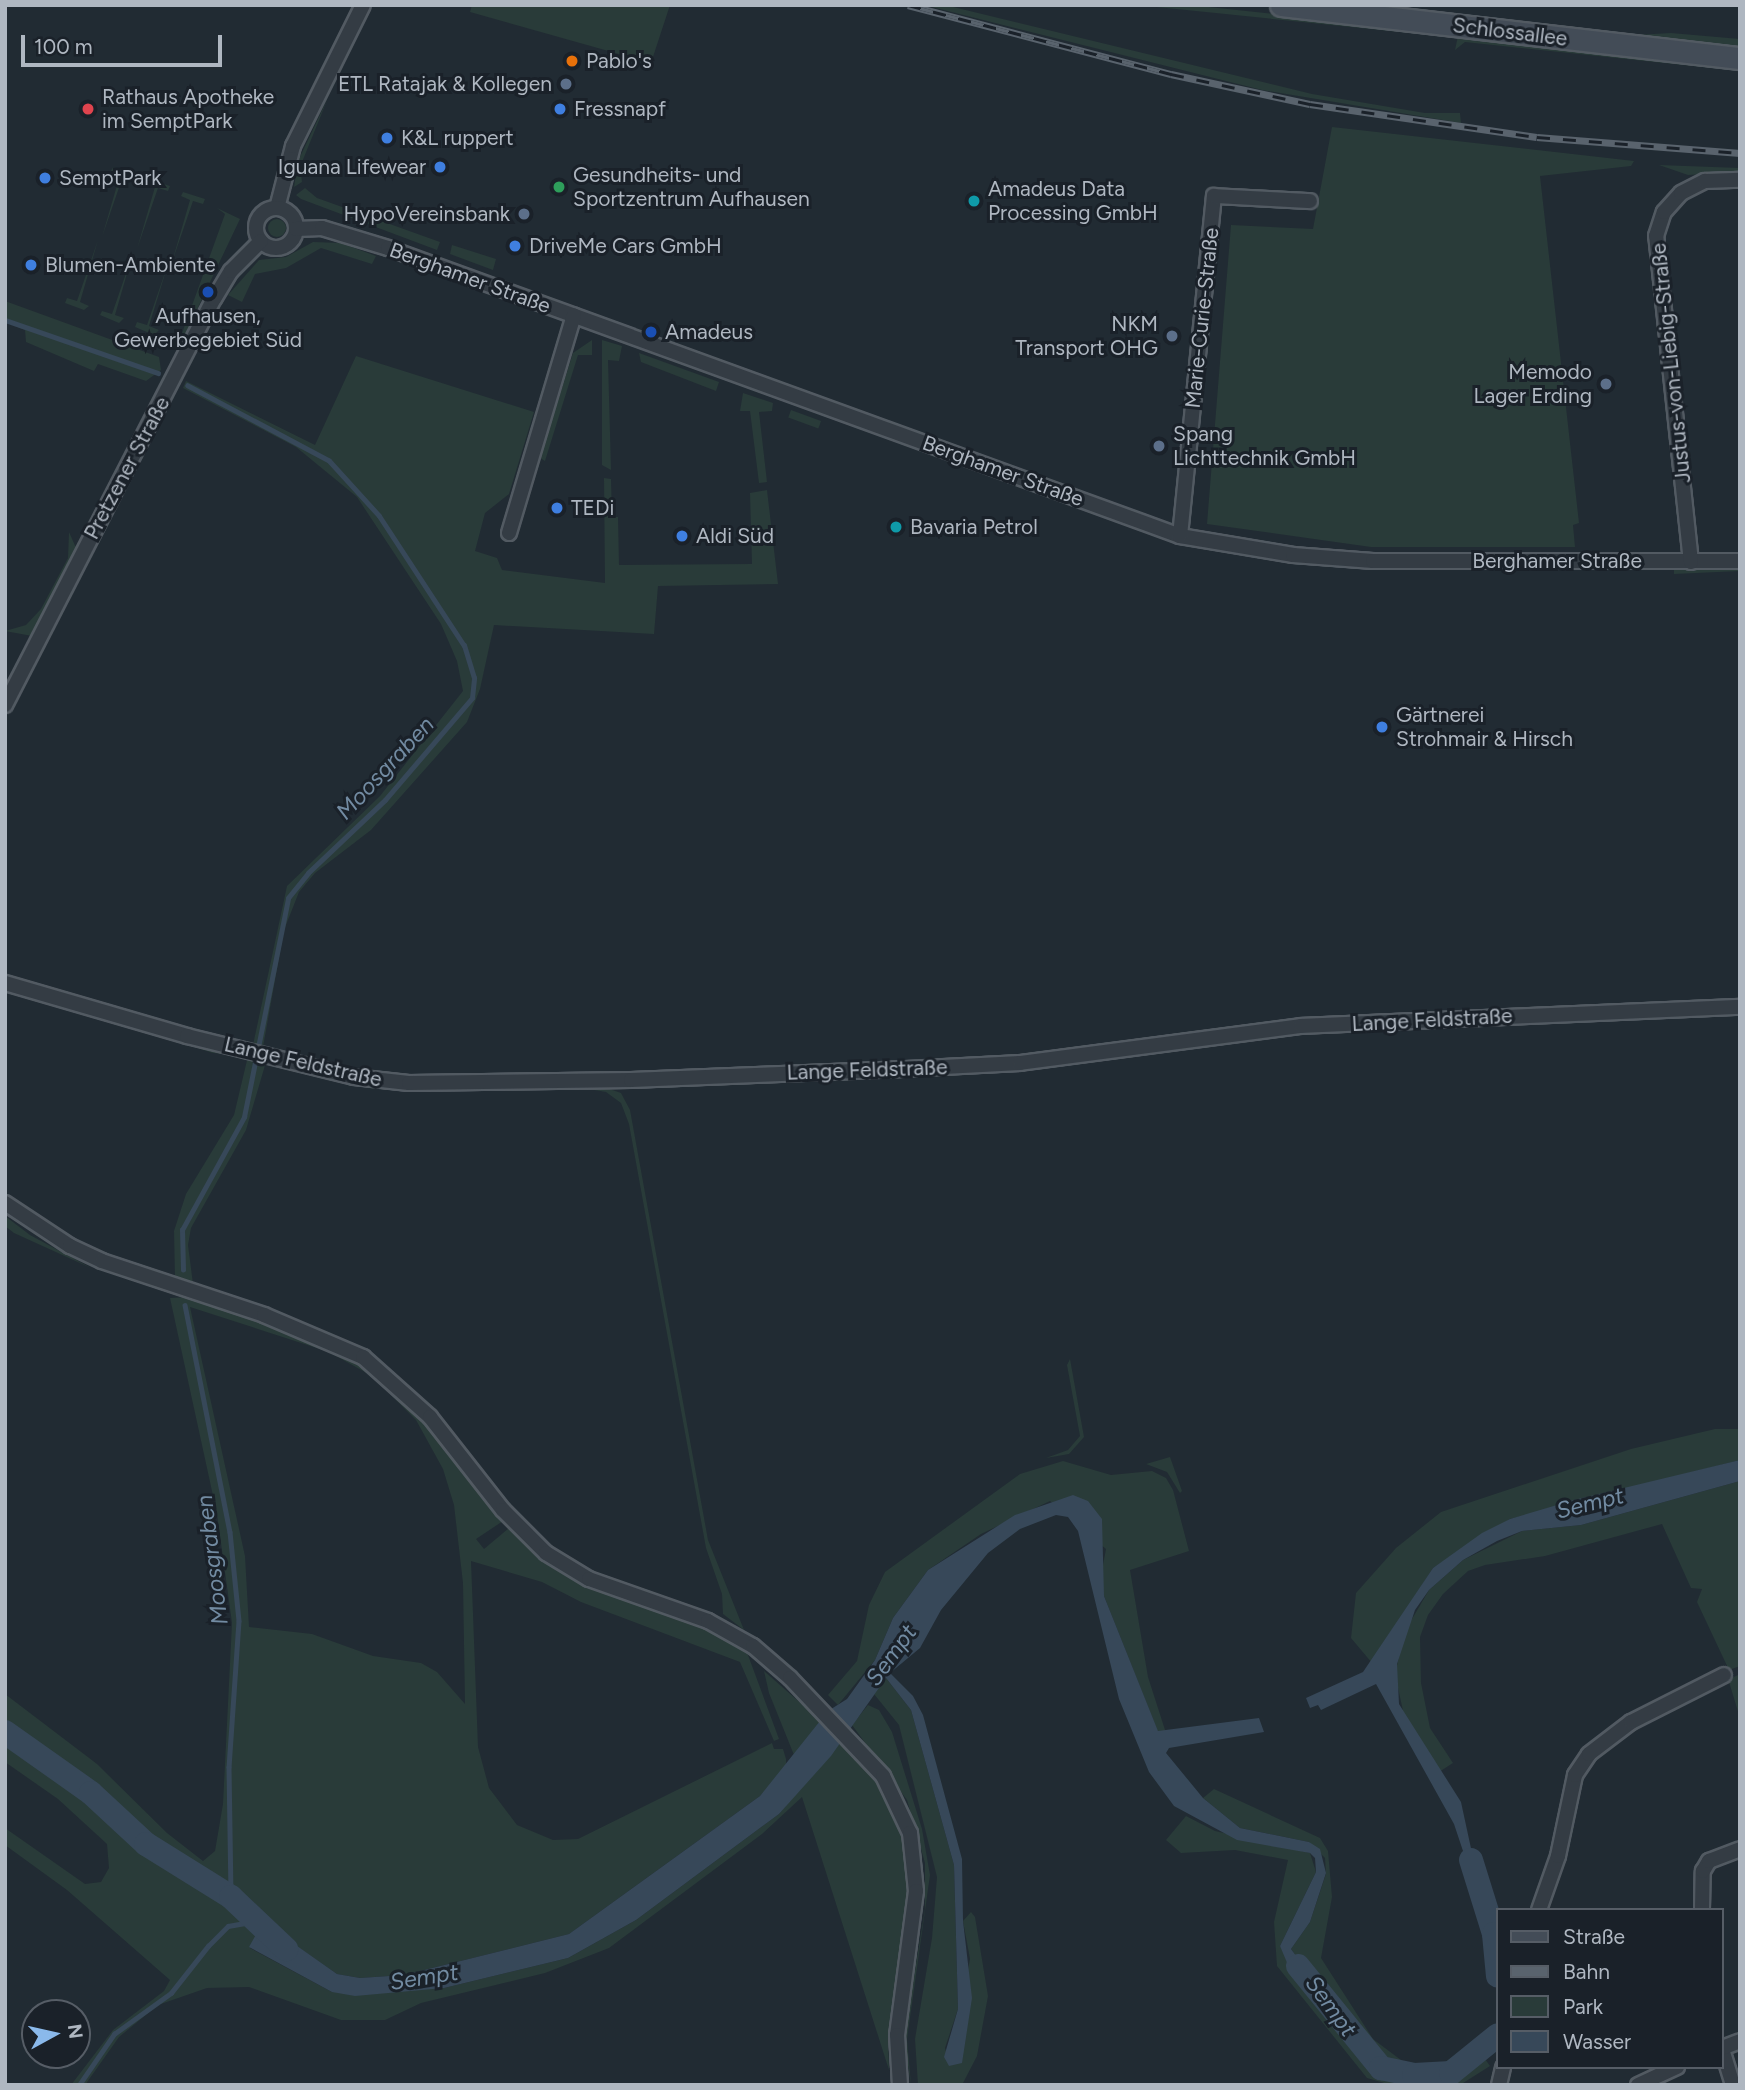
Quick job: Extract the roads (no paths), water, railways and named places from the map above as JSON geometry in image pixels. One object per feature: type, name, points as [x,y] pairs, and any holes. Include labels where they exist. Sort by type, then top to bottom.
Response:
[{"type":"main road","name":"Schlossallee","points":[[1281,5],[1413,13],[1740,58]]},
{"type":"street","points":[[277,208],[292,217],[296,229],[282,246],[261,241],[256,229],[259,218],[277,208],[293,146],[363,5]]},
{"type":"street","name":"Justus-von-Liebig-Straße","points":[[1690,562],[1656,236],[1664,212],[1681,192],[1705,181],[1740,180]]},
{"type":"street","name":"Marie-Curie-Straße","points":[[1180,536],[1214,196],[1310,201]]},
{"type":"street","name":"Berghamer Straße","points":[[296,229],[322,228],[574,314],[1180,536],[1293,555],[1373,561],[1740,561]]},
{"type":"street","name":"Pretzener Straße","points":[[5,705],[214,299],[231,271],[261,241]]},
{"type":"street","points":[[509,533],[574,314]]},
{"type":"street","name":"Lange Feldstraße","points":[[5,982],[247,1051],[394,1083],[631,1080],[1020,1063],[1301,1026],[1740,1007]]},
{"type":"street","points":[[5,1203],[70,1246],[102,1261],[264,1315],[363,1357],[430,1417],[503,1510],[546,1553],[589,1579],[708,1620],[738,1636],[852,1739],[896,1797],[914,1853],[914,1919],[897,2035],[900,2085]]},
{"type":"street","points":[[1540,1908],[1558,1856],[1575,1775],[1589,1754],[1631,1721],[1724,1675]]},
{"type":"street","points":[[1702,1908],[1703,1871],[1709,1861],[1740,1849]]},
{"type":"street","points":[[1724,2055],[1733,2085]]},
{"type":"street","points":[[1639,2085],[1673,2069]]},
{"type":"water","points":[[1740,1460],[1740,1481],[1581,1525],[1522,1531],[1497,1541],[1463,1560],[1429,1590],[1415,1610],[1397,1664],[1399,1704],[1461,1802],[1480,1890],[1472,1878],[1454,1824],[1376,1684],[1321,1710],[1318,1705],[1310,1708],[1306,1698],[1363,1672],[1433,1568],[1482,1533],[1510,1519],[1574,1500]]},
{"type":"water","points":[[1073,1495],[1088,1501],[1102,1519],[1104,1596],[1158,1731],[1259,1718],[1264,1732],[1169,1748],[1166,1753],[1203,1798],[1240,1828],[1309,1842],[1320,1849],[1326,1873],[1310,1922],[1291,1949],[1320,1988],[1315,1994],[1288,1965],[1280,1946],[1316,1872],[1315,1858],[1310,1853],[1237,1840],[1174,1806],[1149,1772],[1119,1699],[1078,1531],[1068,1517],[1056,1515],[1020,1529],[988,1553],[941,1610],[920,1648],[890,1673],[913,1696],[923,1715],[962,1859],[963,1921],[972,1998],[962,2063],[949,2066],[944,2057],[958,2009],[954,1865],[911,1710],[886,1678],[831,1756],[779,1814],[636,1920],[568,1958],[444,1988],[355,1996],[332,1992],[249,1947],[263,1922],[337,1974],[360,1978],[404,1975],[569,1934],[760,1796],[828,1711],[847,1699],[875,1660],[893,1618],[928,1570],[1015,1515]]},
{"type":"waterway","name":"Moosgraben","points":[[5,320],[158,373]]},
{"type":"waterway","name":"Moosgraben","points":[[183,1270],[182,1230],[244,1117],[288,898],[308,873],[385,800],[472,698],[474,678],[464,646],[379,516],[329,461],[188,386]]},
{"type":"waterway","name":"Moosgraben","points":[[185,1305],[230,1532],[239,1621],[229,1767],[231,1897]]},
{"type":"waterway","name":"Sempt","points":[[5,1732],[91,1793],[146,1844],[231,1897],[286,1949]]},
{"type":"waterway","name":"Sempt","points":[[1471,1860],[1494,1934],[1496,1955]]},
{"type":"waterway","points":[[79,2085],[114,2034],[171,1993],[208,1946],[228,1926],[256,1921]]},
{"type":"waterway","name":"Sempt","points":[[1298,1966],[1381,2068],[1414,2075],[1451,2073],[1496,2037]]},
{"type":"railway","points":[[908,5],[1171,74],[1310,104],[1537,137],[1740,153]]},
{"type":"place","name":"Pablo's","points":[[572,61]]},
{"type":"place","name":"ETL Ratajak & Kollegen","points":[[566,84]]},
{"type":"place","name":"Rathaus Apotheke im SemptPark","points":[[88,109]]},
{"type":"place","name":"Fressnapf","points":[[560,109]]},
{"type":"place","name":"K&L ruppert","points":[[387,138]]},
{"type":"place","name":"Iguana Lifewear","points":[[440,167]]},
{"type":"place","name":"SemptPark","points":[[45,178]]},
{"type":"place","name":"Gesundheits- und Sportzentrum Aufhausen","points":[[559,187]]},
{"type":"place","name":"Amadeus Data Processing GmbH","points":[[974,201]]},
{"type":"place","name":"HypoVereinsbank","points":[[524,214]]},
{"type":"place","name":"DriveMe Cars GmbH","points":[[515,246]]},
{"type":"place","name":"Blumen-Ambiente","points":[[31,265]]},
{"type":"place","name":"Aufhausen, Gewerbegebiet Süd","points":[[208,292]]},
{"type":"place","name":"Amadeus","points":[[651,332]]},
{"type":"place","name":"NKM Transport OHG","points":[[1172,336]]},
{"type":"place","name":"Memodo Lager Erding","points":[[1606,384]]},
{"type":"place","name":"Spang Lichttechnik GmbH","points":[[1159,446]]},
{"type":"place","name":"TEDi","points":[[557,508]]},
{"type":"place","name":"Bavaria Petrol","points":[[896,527]]},
{"type":"place","name":"Aldi Süd","points":[[682,536]]},
{"type":"place","name":"Gärtnerei Strohmair & Hirsch","points":[[1382,727]]}]
